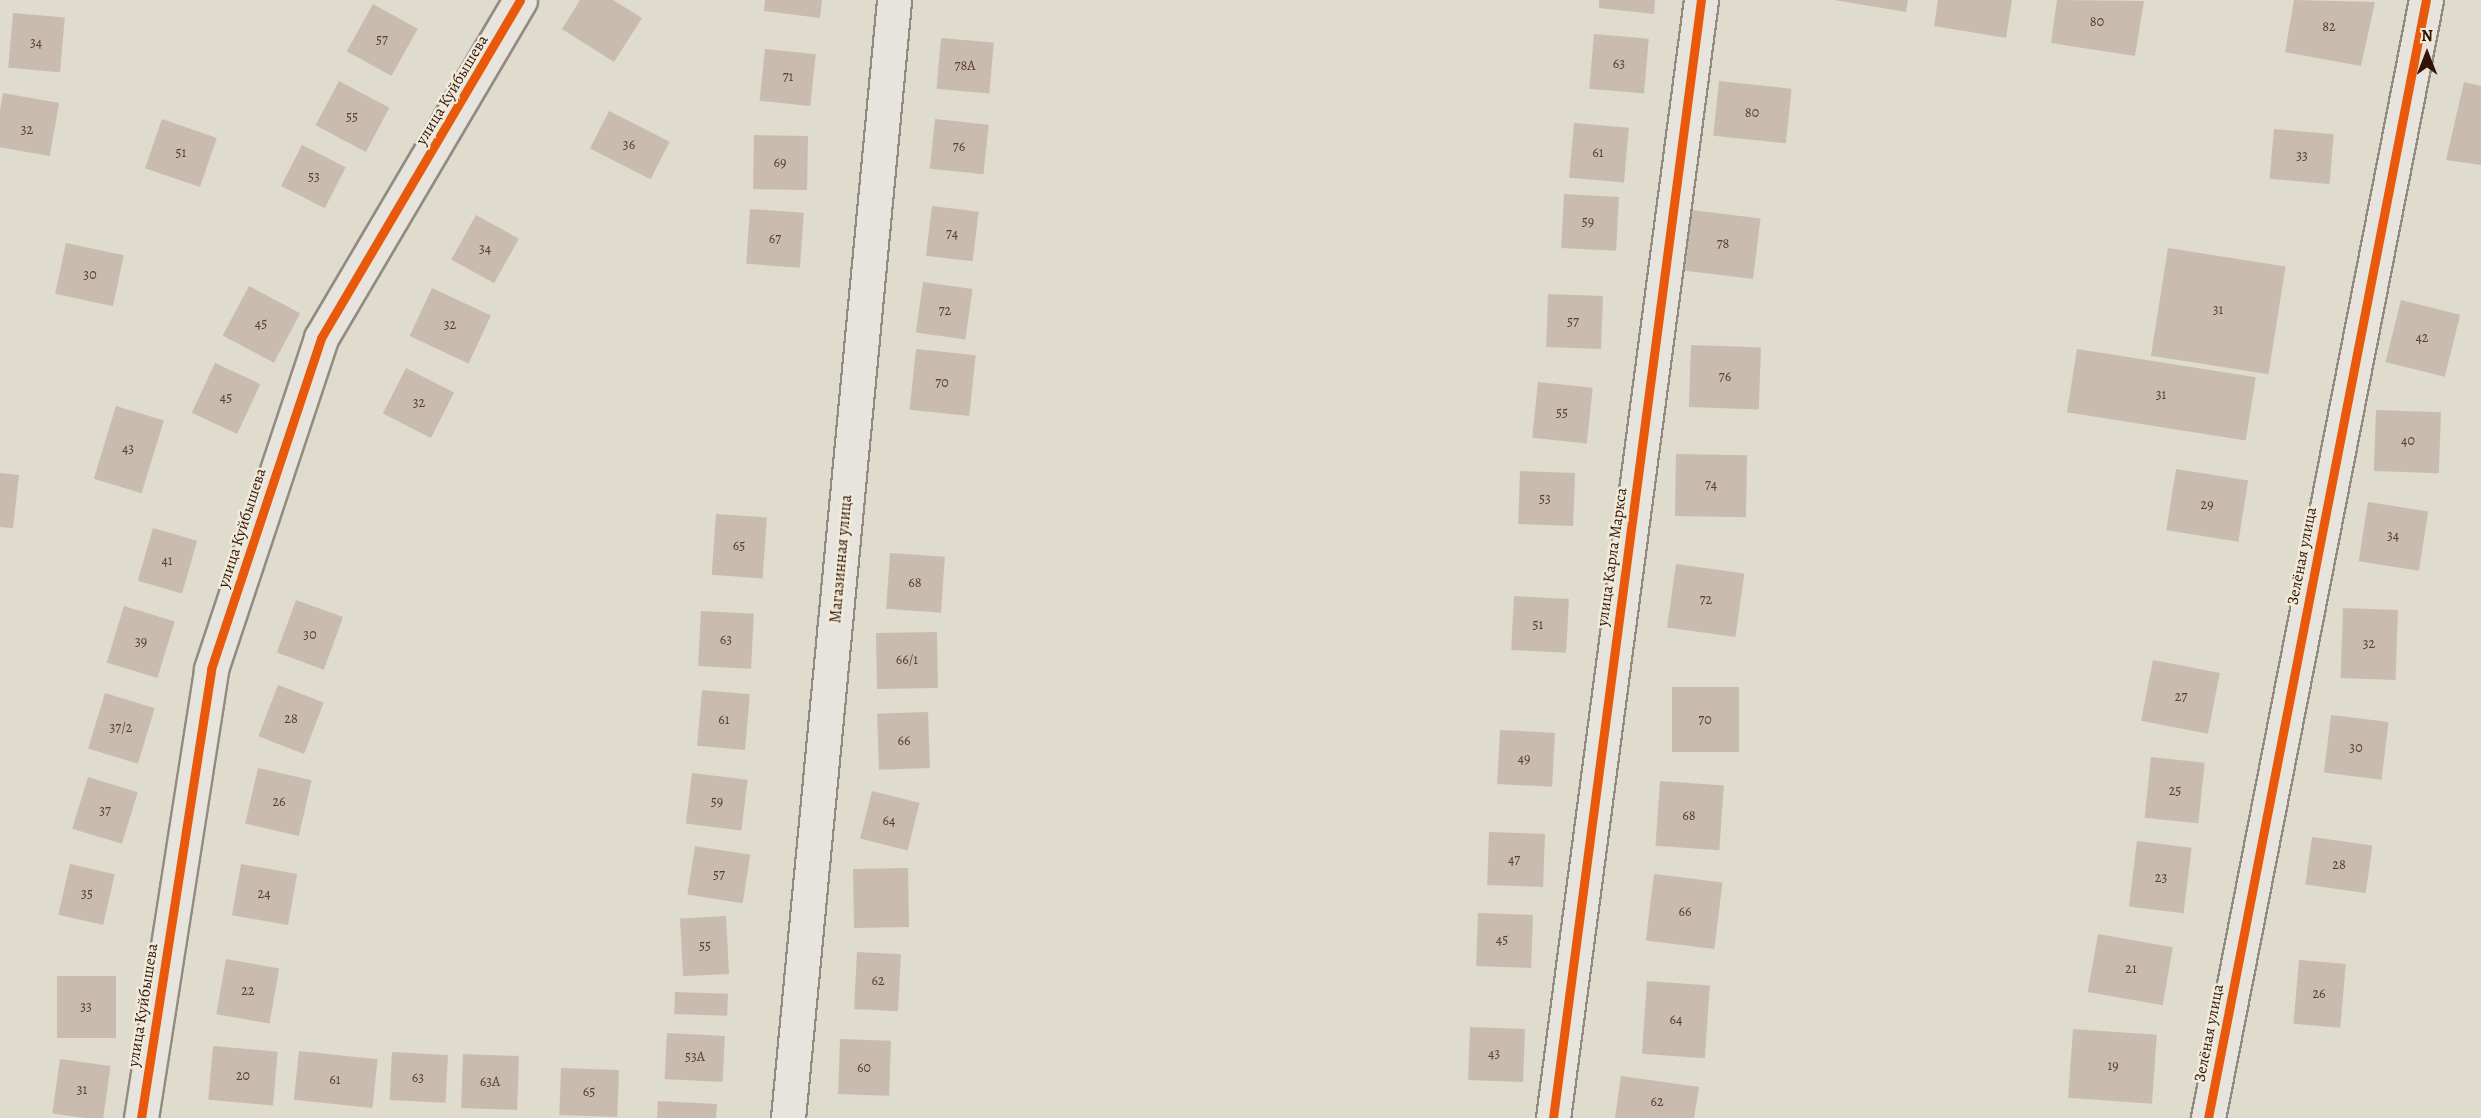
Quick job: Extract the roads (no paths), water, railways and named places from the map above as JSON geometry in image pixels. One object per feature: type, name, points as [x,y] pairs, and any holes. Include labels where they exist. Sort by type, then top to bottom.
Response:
[{"type":"street","name":"улица Куйбышева","points":[[141,1118],[211,669],[318,349],[520,0]]},
{"type":"street","name":"Магазинная улица","points":[[788,1118],[894,0]]},
{"type":"street","name":"улица Карла Маркса","points":[[1553,1118],[1701,0]]},
{"type":"street","name":"Зелёная улица","points":[[2208,1118],[2426,0]]}]
